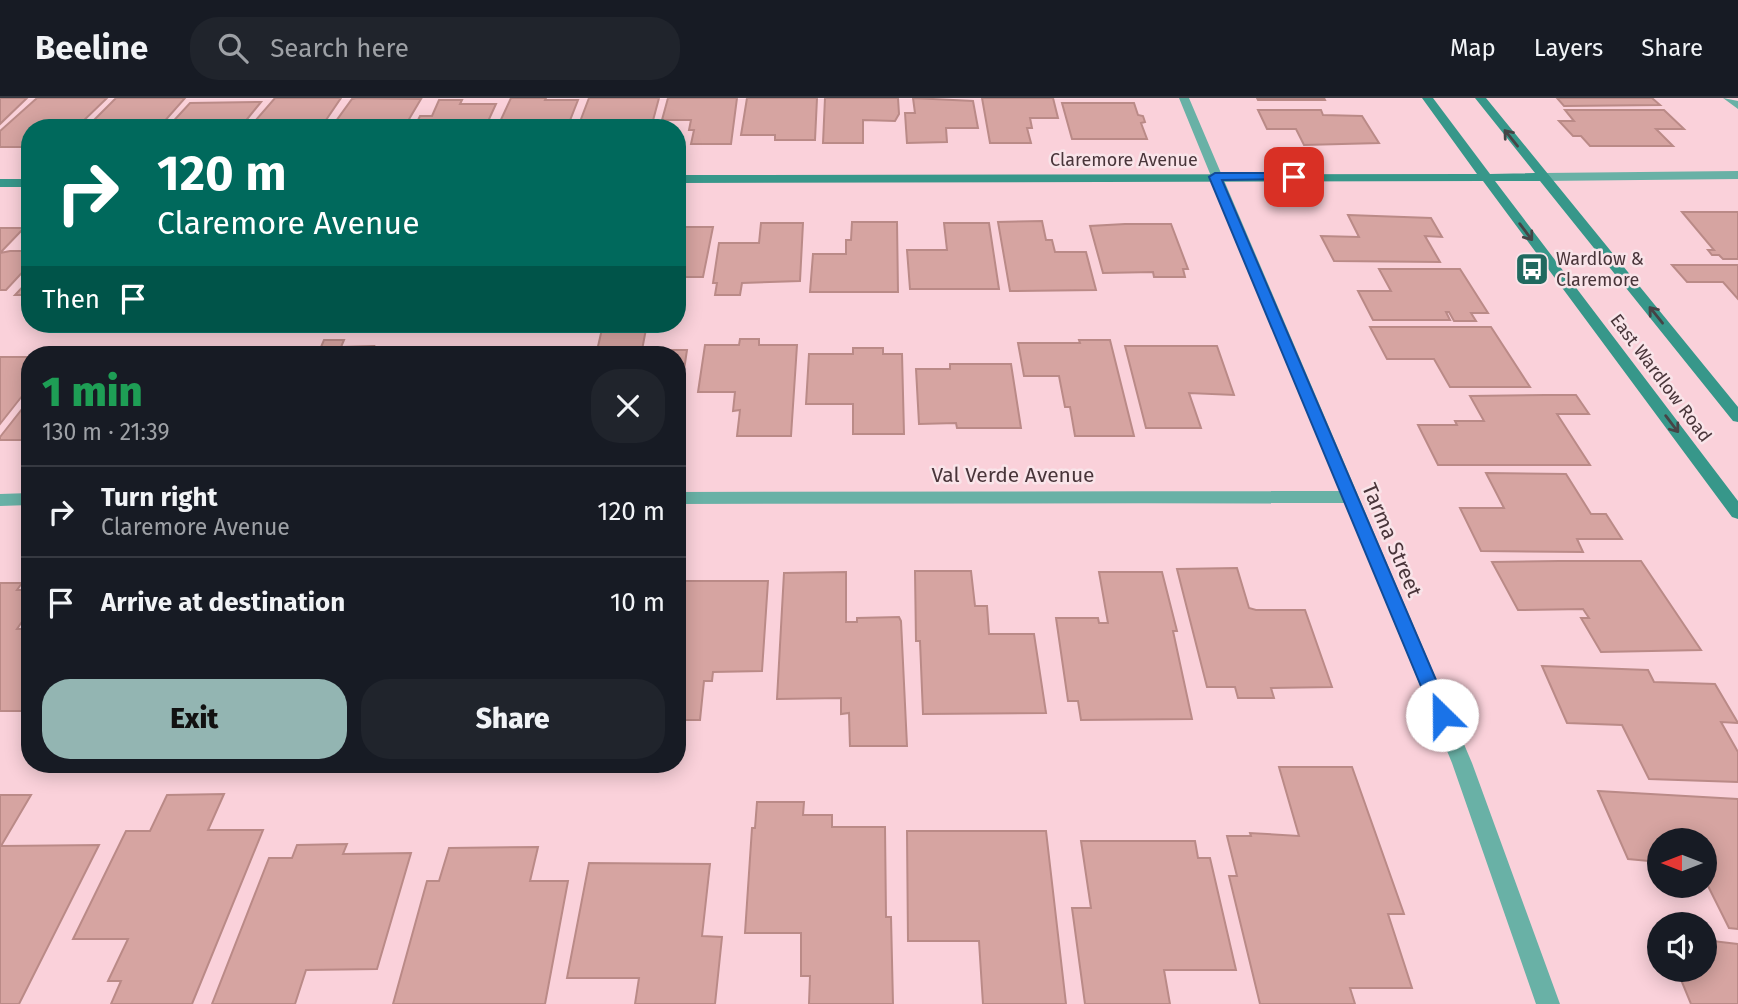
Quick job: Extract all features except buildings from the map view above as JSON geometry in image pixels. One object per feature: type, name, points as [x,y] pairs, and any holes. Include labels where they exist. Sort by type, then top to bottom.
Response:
[{"type":"main road","name":"East Wardlow Road","points":[[1427,98],[1738,513]]},
{"type":"main road","name":"East Wardlow Road","points":[[1479,98],[1738,417]]},
{"type":"main road","name":"Claremore Avenue","points":[[686,179],[1543,177]]},
{"type":"main road","points":[[0,183],[21,183]]},
{"type":"street","name":"Tarma Street","points":[[1184,98],[1462,763],[1548,1004]]},
{"type":"street","points":[[1728,98],[1738,106]]},
{"type":"street","name":"Claremore Avenue","points":[[1543,177],[1738,176]]},
{"type":"street","name":"Val Verde Avenue","points":[[686,498],[1350,497]]},
{"type":"street","points":[[0,499],[21,499]]},
{"type":"place","name":"Wardlow & Claremore","points":[[1532,269]]},
{"type":"route","points":[[1294,177],[1215,177],[1442,715]]}]
